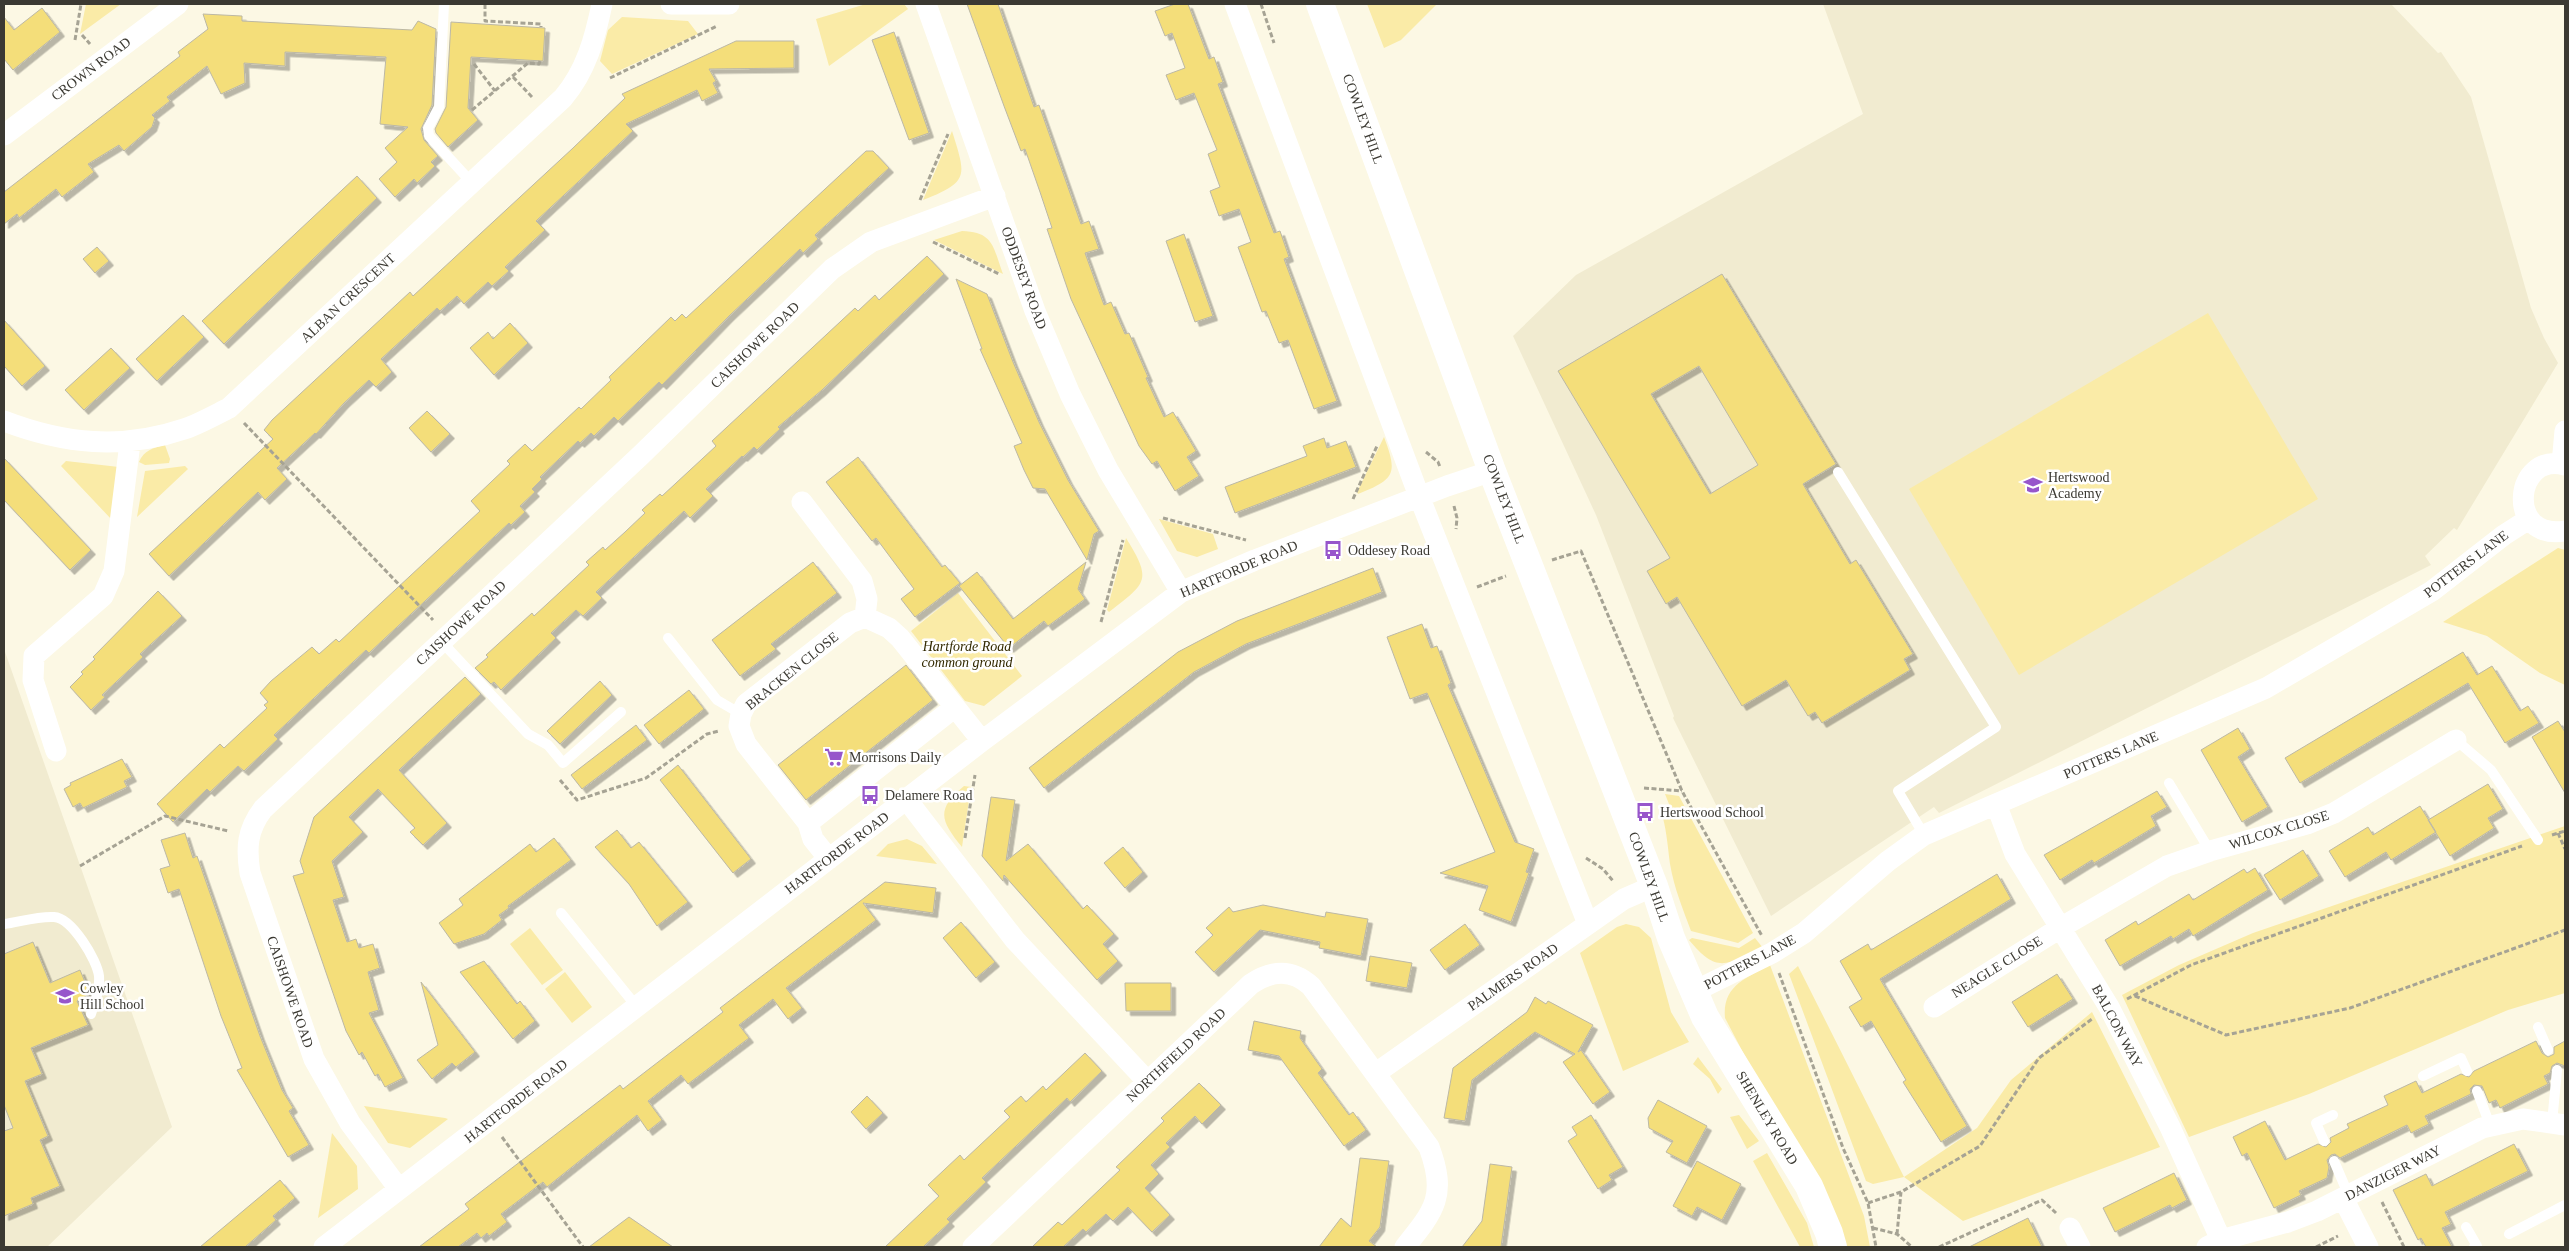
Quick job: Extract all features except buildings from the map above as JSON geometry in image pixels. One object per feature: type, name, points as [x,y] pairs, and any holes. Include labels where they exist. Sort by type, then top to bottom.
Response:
[{"type":"main road","name":"COWLEY HILL","points":[[1320,4],[1492,471],[1654,886],[1671,938],[1695,992]]},
{"type":"main road","name":"SHENLEY ROAD","points":[[1695,992],[1705,1017],[1808,1186],[1829,1233],[1832,1247]]},
{"type":"street","name":"CROWN ROAD","points":[[4,135],[178,4]]},
{"type":"street","name":"ALBAN CRESCENT","points":[[4,421],[38,434],[82,441],[130,442],[185,429],[229,408],[473,184],[563,98],[575,84],[584,68],[602,4]]},
{"type":"street","points":[[671,4],[729,4]]},
{"type":"street","name":"ODDESEY ROAD","points":[[926,4],[1035,311],[1070,394],[1108,470],[1181,592]]},
{"type":"street","points":[[1235,4],[1419,496],[1588,924]]},
{"type":"street","name":"CAISHOWE ROAD","points":[[399,1189],[350,1123],[314,1059],[250,873],[247,853],[248,835],[254,821],[263,809],[641,455],[832,269],[871,242],[995,196]]},
{"type":"street","points":[[2565,431],[2562,444],[2564,465],[2550,465],[2540,469],[2531,476],[2525,486],[2524,508],[2529,518],[2546,531],[2565,531]]},
{"type":"street","points":[[56,751],[33,680],[34,656],[103,596],[111,580],[114,571],[130,442]]},
{"type":"street","name":"HARTFORDE ROAD","points":[[324,1247],[490,1122],[982,742],[1181,592],[1255,560],[1419,496],[1492,471]]},
{"type":"street","points":[[802,502],[862,581],[867,598],[865,617],[889,628],[900,638],[982,742]]},
{"type":"street","name":"POTTERS LANE","points":[[1695,992],[1772,954],[1804,933],[1888,861],[1924,835],[2266,688],[2432,592],[2504,535],[2529,518]]},
{"type":"street","name":"BRACKEN CLOSE","points":[[829,859],[813,839],[808,823],[746,744],[740,720],[746,704],[850,623],[865,617]]},
{"type":"street","points":[[808,823],[955,707]]},
{"type":"street","name":"WILCOX CLOSE","points":[[2060,928],[2167,866],[2210,851],[2307,824],[2334,813],[2456,740]]},
{"type":"street","points":[[907,800],[1015,940],[1148,1082]]},
{"type":"street","name":"BALCON WAY","points":[[1996,804],[2015,854],[2109,1007],[2170,1127],[2214,1244]]},
{"type":"street","name":"PALMERS ROAD","points":[[1376,1073],[1624,899],[1654,886]]},
{"type":"street","name":"NEAGLE CLOSE","points":[[1934,1007],[2060,928]]},
{"type":"street","name":"NORTHFIELD ROAD","points":[[974,1247],[1252,984],[1264,975],[1274,973],[1286,973],[1300,977],[1310,986],[1429,1147],[1436,1165],[1438,1186],[1435,1202],[1427,1220],[1405,1247]]},
{"type":"street","name":"DANZIGER WAY","points":[[2214,1244],[2288,1222],[2346,1197],[2490,1125],[2523,1119],[2559,1124]]},
{"type":"street","points":[[2346,1197],[2368,1247]]},
{"type":"street","points":[[2070,1228],[2080,1247]]},
{"type":"lane","points":[[444,4],[439,106],[428,128],[429,136],[473,184]]},
{"type":"lane","points":[[1838,472],[1996,727],[1898,791],[1924,835]]},
{"type":"lane","points":[[444,638],[528,734],[548,745],[563,763],[621,712]]},
{"type":"lane","points":[[668,638],[717,700],[740,720]]},
{"type":"lane","name":"WILCOX CLOSE","points":[[2456,740],[2490,770],[2538,840]]},
{"type":"lane","points":[[2169,783],[2210,851]]},
{"type":"lane","points":[[561,913],[638,1008]]},
{"type":"lane","points":[[4,924],[54,917],[66,920],[76,929],[99,974],[98,991],[91,1014]]},
{"type":"lane","points":[[2538,1026],[2548,1050]]},
{"type":"lane","points":[[2423,1076],[2461,1058],[2467,1071]]},
{"type":"lane","points":[[2557,1070],[2559,1124]]},
{"type":"lane","points":[[2477,1091],[2490,1125]]},
{"type":"lane","points":[[2324,1141],[2316,1124],[2333,1115]]},
{"type":"lane","points":[[2334,1161],[2346,1197]]},
{"type":"lane","points":[[2509,1234],[2565,1205]]},
{"type":"lane","points":[[2466,1226],[2477,1246],[2474,1247]]},
{"type":"path","points":[[75,40],[81,4]]},
{"type":"path","points":[[486,4],[484,21],[542,24],[541,27]]},
{"type":"path","points":[[610,78],[719,26]]},
{"type":"path","points":[[472,110],[528,63],[539,64],[540,61]]},
{"type":"path","points":[[474,64],[495,91]]},
{"type":"path","points":[[512,77],[533,98]]},
{"type":"path","points":[[918,205],[952,125]]},
{"type":"path","points":[[928,239],[1006,277]]},
{"type":"path","points":[[229,408],[444,638]]},
{"type":"path","points":[[1352,499],[1381,438]]},
{"type":"path","points":[[1162,518],[1246,540]]},
{"type":"path","points":[[1101,622],[1126,532]]},
{"type":"path","points":[[1546,561],[1581,551],[1682,791],[1772,954],[1843,1148],[1868,1203],[1876,1247]]},
{"type":"path","points":[[1472,589],[1510,574]]},
{"type":"path","points":[[555,773],[577,800],[646,778],[707,734],[740,720]]},
{"type":"path","points":[[964,844],[975,775]]},
{"type":"path","points":[[1644,788],[1682,791]]},
{"type":"path","points":[[80,866],[165,816],[248,835]]},
{"type":"path","points":[[1868,1203],[1901,1192],[1980,1146],[2039,1058],[2109,1007],[2191,966],[2565,831]]},
{"type":"path","points":[[2558,833],[2565,849]]},
{"type":"path","points":[[2134,995],[2226,1035],[2350,1008],[2565,930]]},
{"type":"path","points":[[490,1122],[583,1247]]},
{"type":"path","points":[[2372,1183],[2404,1247]]},
{"type":"path","points":[[1897,1234],[1901,1192]]},
{"type":"path","points":[[1939,1247],[2042,1200],[2070,1228]]},
{"type":"path","points":[[1873,1228],[1897,1234],[1912,1247]]},
{"type":"shaded area","name":"Hertswood Academy","points":[[1823,4],[2391,4],[2438,53],[2441,52],[2471,97],[2531,308],[2544,338],[2558,363],[2457,530],[2454,528],[2425,556],[2431,565],[1939,813],[1934,807],[1771,916],[1673,718],[1674,716],[1596,515],[1513,336],[1576,275],[1863,114]]},
{"type":"shaded area","name":"Cowley Hill School","points":[[4,649],[172,1127],[47,1247],[4,1247]]},
{"type":"green space","points":[[86,4],[121,4],[80,34]]},
{"type":"green space","points":[[866,4],[904,4],[908,9],[829,66],[816,19]]},
{"type":"green space","points":[[1367,4],[1437,4],[1401,40],[1384,48]]},
{"type":"green space","points":[[622,17],[688,21],[698,34],[612,74],[600,61],[608,30]]},
{"type":"green space","points":[[952,131],[960,158],[960,176],[957,182],[949,188],[923,200]]},
{"type":"green space","points":[[962,231],[981,234],[991,243],[1003,274],[934,240]]},
{"type":"green space","points":[[2208,313],[2318,499],[2019,675],[1909,489]]},
{"type":"green space","points":[[1384,437],[1391,459],[1392,467],[1390,474],[1380,484],[1358,494],[1357,492]]},
{"type":"green space","points":[[165,445],[170,459],[169,463],[145,465],[139,462],[146,452]]},
{"type":"green space","points":[[66,461],[119,467],[112,520],[61,466]]},
{"type":"green space","points":[[185,466],[188,469],[137,517],[145,471]]},
{"type":"green space","points":[[1159,519],[1213,534],[1218,549],[1197,557],[1177,551]]},
{"type":"green space","points":[[1126,538],[1140,564],[1142,580],[1131,594],[1109,612],[1107,610]]},
{"type":"green space","points":[[2558,548],[2565,550],[2565,685],[2540,673],[2487,636],[2443,622]]},
{"type":"green space","name":"Hartforde Road common ground","points":[[958,593],[1022,676],[984,706],[965,701],[911,631]]},
{"type":"green space","points":[[964,786],[971,787],[962,847],[949,830],[944,816],[948,802]]},
{"type":"green space","points":[[1665,794],[1679,796],[1753,933],[1738,943],[1691,931],[1676,890],[1670,864],[1663,818],[1673,814]]},
{"type":"green space","points":[[2565,826],[2565,993],[2508,1010],[2309,1094],[2189,1137],[2122,995],[2179,965],[2253,933]]},
{"type":"green space","points":[[907,839],[922,846],[937,864],[876,856],[888,844]]},
{"type":"green space","points":[[1626,924],[1639,927],[1651,938],[1671,1012],[1689,1042],[1623,1071],[1580,953],[1617,927]]},
{"type":"green space","points":[[530,928],[563,970],[542,985],[510,944]]},
{"type":"green space","points":[[1692,938],[1739,948],[1755,938],[1763,948],[1731,962],[1715,962],[1699,951],[1689,940]]},
{"type":"green space","points":[[1770,965],[1864,1216],[1870,1247],[1845,1247],[1725,1018],[1727,998],[1737,984]]},
{"type":"green space","points":[[1798,966],[1904,1177],[1873,1184],[1866,1181],[1789,974]]},
{"type":"green space","points":[[565,972],[592,1007],[572,1023],[545,989]]},
{"type":"green space","points":[[2092,1012],[2160,1147],[1963,1221],[1904,1177],[1977,1128],[2011,1080]]},
{"type":"green space","points":[[1698,1057],[1722,1089],[1718,1094],[1710,1079],[1693,1064]]},
{"type":"green space","points":[[364,1106],[448,1119],[410,1148],[388,1143]]},
{"type":"green space","points":[[1739,1115],[1759,1141],[1747,1149],[1730,1117]]},
{"type":"green space","points":[[332,1133],[357,1166],[358,1189],[318,1218]]},
{"type":"green space","points":[[1767,1153],[1807,1223],[1814,1247],[1800,1247],[1753,1161]]},
{"type":"place","name":"Hertswood Academy","points":[[2033,485]]},
{"type":"place","name":"Oddesey Road","points":[[1333,550]]},
{"type":"place","name":"Morrisons Daily","points":[[834,757]]},
{"type":"place","name":"Delamere Road","points":[[870,795]]},
{"type":"place","name":"Hertswood School","points":[[1645,812]]},
{"type":"place","name":"Cowley Hill School","points":[[65,996]]}]
